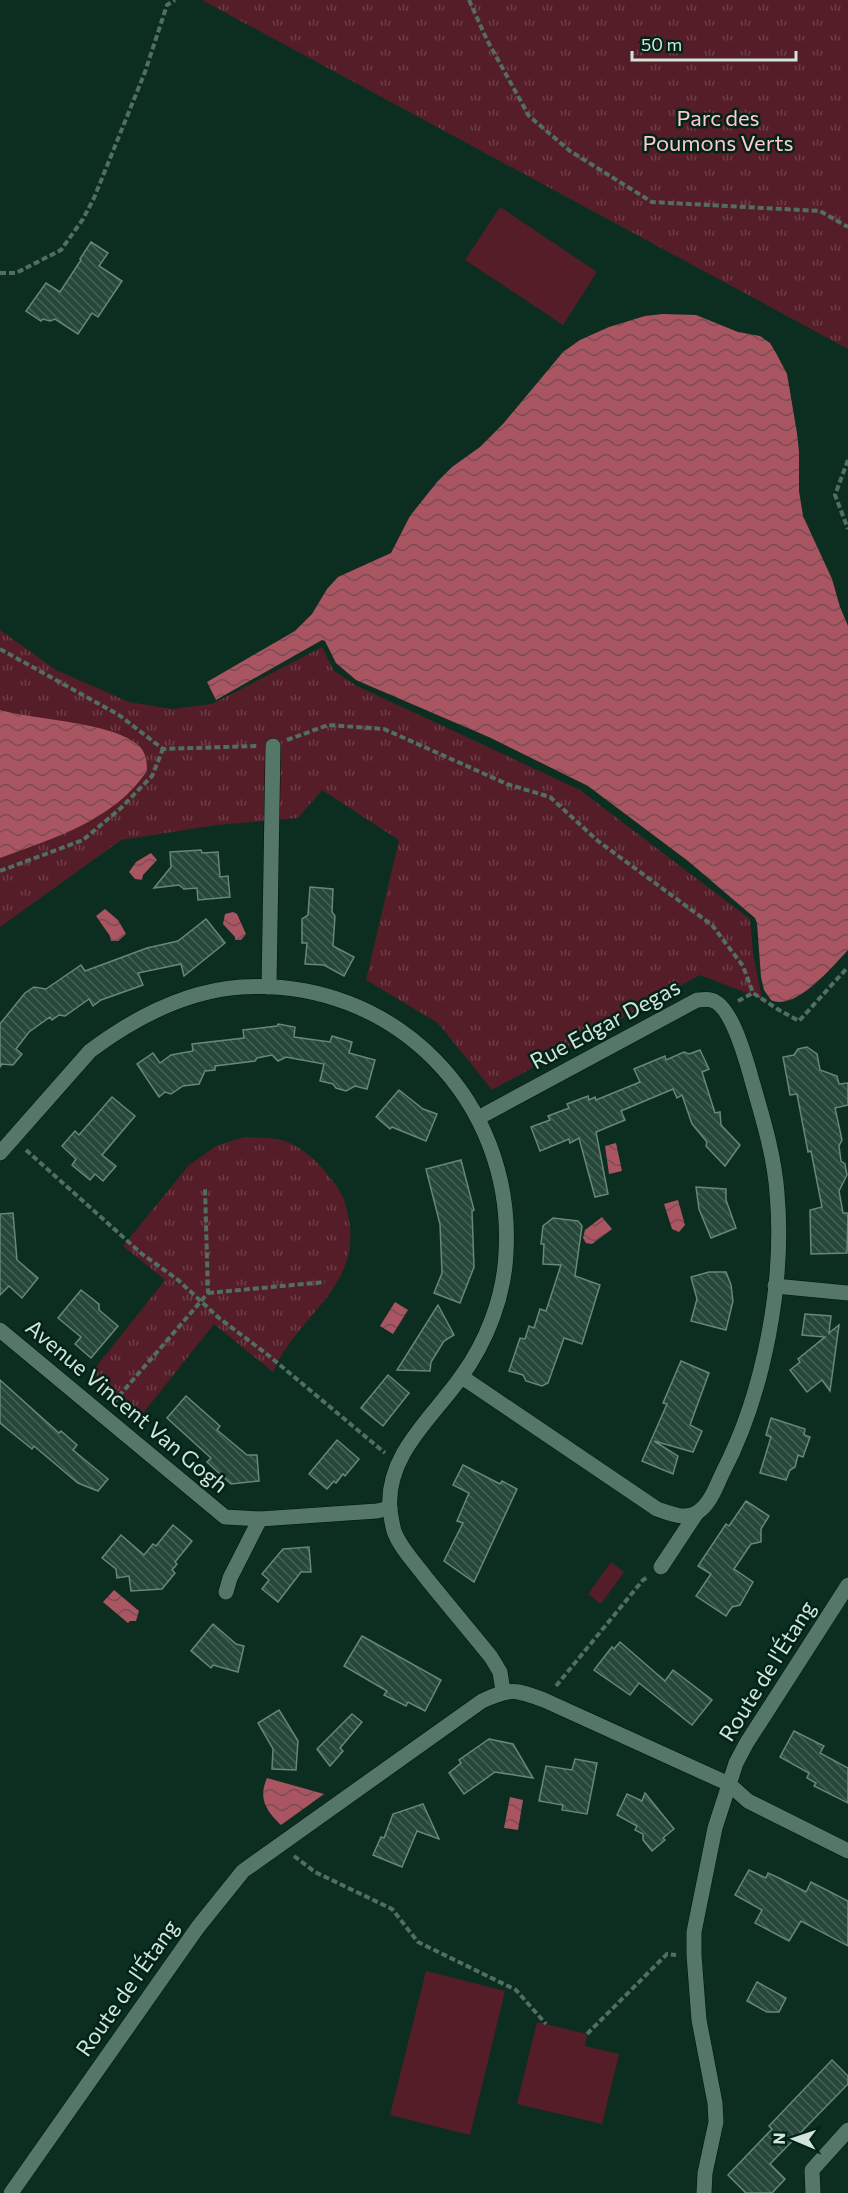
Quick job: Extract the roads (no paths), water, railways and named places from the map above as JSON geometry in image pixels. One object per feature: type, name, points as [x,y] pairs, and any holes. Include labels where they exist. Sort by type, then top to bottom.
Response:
[{"type":"street","points":[[269,987],[273,746]]},
{"type":"street","points":[[0,1153],[90,1051],[132,1023],[173,1003],[203,994],[240,987],[269,987],[314,993],[346,1002],[374,1014],[422,1048],[460,1089],[478,1118],[494,1155],[503,1191],[507,1224],[506,1256],[501,1287],[490,1324],[476,1353],[462,1377],[410,1443],[398,1463],[392,1483],[390,1508],[394,1531],[408,1555],[491,1657],[500,1672],[503,1691],[521,1691],[544,1700],[729,1784],[748,1801],[848,1851]]},
{"type":"street","name":"Rue Edgar Degas","points":[[478,1118],[697,1000],[712,1000],[723,1009],[741,1042],[770,1143],[777,1194],[775,1286],[768,1338],[755,1391],[735,1448],[708,1501],[696,1514],[661,1567]]},
{"type":"street","points":[[775,1286],[848,1293]]},
{"type":"street","name":"Avenue Vincent Van Gogh","points":[[0,1330],[225,1517],[260,1519],[377,1511],[390,1508]]},
{"type":"street","points":[[462,1377],[657,1509],[678,1516],[696,1514]]},
{"type":"street","points":[[226,1592],[230,1578],[260,1519]]},
{"type":"street","name":"Route de l'Étang","points":[[704,2193],[705,2174],[716,2122],[715,2103],[699,2020],[694,1955],[697,1913],[716,1828],[736,1762],[848,1585]]},
{"type":"street","name":"Route de l'Étang","points":[[10,2193],[222,1894],[243,1871],[482,1701],[503,1691]]},
{"type":"street","points":[[813,2193],[812,2170],[848,2130]]},
{"type":"water","points":[[696,315],[738,332],[760,336],[770,343],[776,353],[787,374],[797,433],[799,491],[803,516],[832,579],[848,626],[848,950],[813,986],[802,994],[781,1002],[771,1000],[764,990],[755,918],[688,861],[588,786],[491,738],[356,680],[336,663],[325,641],[322,640],[216,700],[207,682],[295,631],[312,614],[327,589],[338,577],[391,553],[410,516],[437,482],[452,467],[480,447],[503,424],[563,352],[580,340],[609,327],[645,316]]},
{"type":"water","points":[[0,710],[92,726],[126,737],[143,751],[147,771],[117,803],[100,815],[61,835],[0,858]]},
{"type":"water","points":[[151,853],[157,860],[143,875],[142,880],[135,879],[129,872],[136,862]]},
{"type":"water","points":[[105,909],[118,920],[126,934],[118,941],[111,941],[96,916]]},
{"type":"water","points":[[233,912],[237,914],[246,934],[241,940],[235,940],[223,924],[225,914]]},
{"type":"water","points":[[616,1143],[622,1171],[609,1174],[605,1146]]},
{"type":"water","points":[[678,1200],[685,1225],[679,1232],[672,1229],[664,1204]]},
{"type":"water","points":[[602,1217],[612,1229],[592,1244],[586,1243],[583,1238],[585,1230]]},
{"type":"water","points":[[395,1302],[408,1310],[393,1334],[380,1326]]},
{"type":"water","points":[[114,1590],[139,1611],[136,1621],[128,1623],[103,1602]]},
{"type":"water","points":[[267,1778],[324,1794],[281,1825],[271,1815],[265,1804],[263,1792]]},
{"type":"water","points":[[510,1797],[523,1800],[518,1830],[504,1828]]},
{"type":"park label","name":"Parc des Poumons Verts","points":[[718,130]]}]
